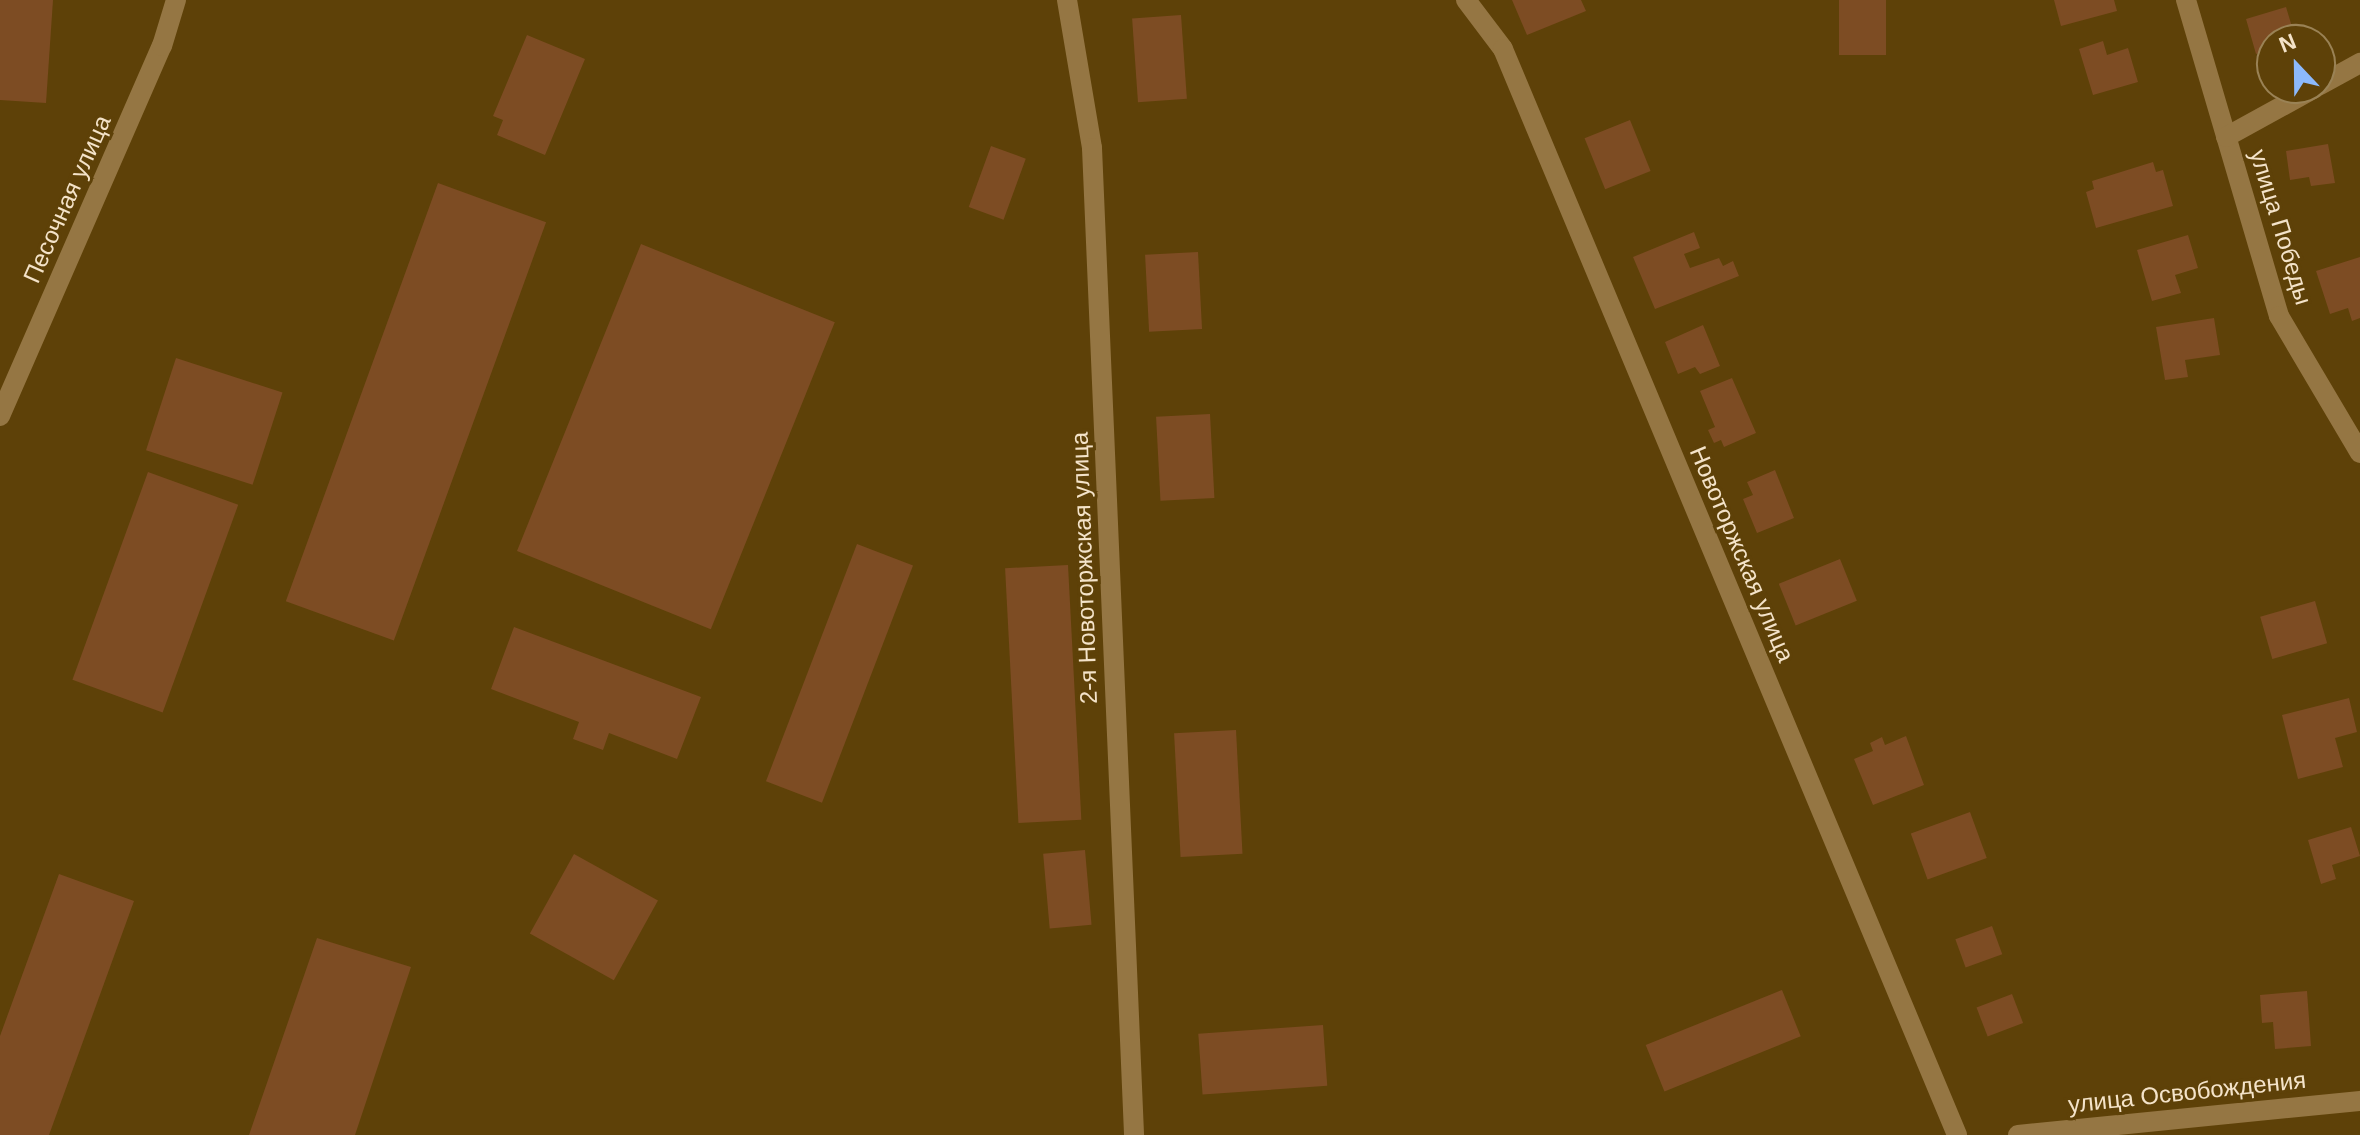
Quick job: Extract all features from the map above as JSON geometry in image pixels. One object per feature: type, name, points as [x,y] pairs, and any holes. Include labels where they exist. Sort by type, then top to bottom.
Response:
[{"type":"street","name":"Песочная улица","points":[[0,416],[162,46],[176,0]]},
{"type":"street","name":"2-я Новоторжская улица","points":[[1067,0],[1092,148],[1134,1135]]},
{"type":"street","name":"Новоторжская улица","points":[[1466,0],[1503,49],[1957,1135]]},
{"type":"street","name":"улица Победы","points":[[2186,0],[2279,316],[2360,453]]},
{"type":"street","points":[[2336,76],[2360,63]]},
{"type":"street","points":[[2226,137],[2286,104]]},
{"type":"street","name":"улица Освобождения","points":[[2027,1135],[2360,1101]]},
{"type":"building","points":[[0,0],[53,0],[46,103],[0,100]]},
{"type":"building","points":[[1512,0],[1581,0],[1586,11],[1527,35]]},
{"type":"building","points":[[1839,0],[1886,0],[1886,55],[1839,55]]},
{"type":"building","points":[[2054,0],[2114,0],[2117,11],[2061,26]]},
{"type":"building","points":[[2286,7],[2291,24],[2256,24],[2256,54],[2246,19]]},
{"type":"building","points":[[1181,15],[1187,99],[1138,102],[1132,18]]},
{"type":"building","points":[[527,35],[585,59],[545,155],[497,135],[503,120],[493,116]]},
{"type":"building","points":[[2103,41],[2107,55],[2128,48],[2138,82],[2093,95],[2079,49]]},
{"type":"building","points":[[1630,120],[1651,171],[1605,189],[1585,138]]},
{"type":"building","points":[[2328,144],[2335,183],[2311,186],[2309,177],[2290,180],[2286,151]]},
{"type":"building","points":[[991,146],[1026,159],[1004,220],[969,207]]},
{"type":"building","points":[[2153,162],[2156,172],[2163,170],[2173,206],[2096,228],[2086,192],[2094,189],[2092,181]]},
{"type":"building","points":[[438,183],[546,222],[394,640],[286,601]]},
{"type":"building","points":[[1694,232],[1700,248],[1684,254],[1690,268],[1719,258],[1723,266],[1733,261],[1739,276],[1655,309],[1633,257]]},
{"type":"building","points":[[2188,235],[2198,268],[2175,275],[2181,293],[2152,301],[2137,250]]},
{"type":"building","points":[[641,244],[835,322],[711,629],[517,551]]},
{"type":"building","points":[[1198,252],[1202,329],[1149,332],[1145,255]]},
{"type":"building","points":[[2360,257],[2360,318],[2352,321],[2348,308],[2330,314],[2316,271]]},
{"type":"building","points":[[2214,318],[2220,355],[2185,360],[2188,377],[2165,380],[2156,327]]},
{"type":"building","points":[[1703,325],[1720,366],[1700,374],[1695,367],[1678,374],[1665,342]]},
{"type":"building","points":[[176,358],[283,393],[253,485],[146,450]]},
{"type":"building","points":[[1732,378],[1756,433],[1724,447],[1721,440],[1714,443],[1708,430],[1715,427],[1700,391]]},
{"type":"building","points":[[1210,414],[1214,498],[1160,501],[1156,417]]},
{"type":"building","points":[[1775,470],[1794,518],[1757,533],[1743,499],[1753,495],[1747,482]]},
{"type":"building","points":[[148,472],[238,505],[163,713],[72,680]]},
{"type":"building","points":[[857,544],[913,566],[822,803],[766,781]]},
{"type":"building","points":[[1840,559],[1857,601],[1796,625],[1779,584]]},
{"type":"building","points":[[1068,565],[1081,820],[1018,823],[1005,568]]},
{"type":"building","points":[[2315,601],[2327,643],[2272,659],[2260,617]]},
{"type":"building","points":[[514,627],[701,697],[677,759],[609,733],[603,750],[573,739],[579,722],[491,689]]},
{"type":"building","points":[[2349,698],[2357,732],[2335,738],[2343,767],[2298,779],[2282,715]]},
{"type":"building","points":[[1236,730],[1242,854],[1181,857],[1174,733]]},
{"type":"building","points":[[1906,736],[1924,785],[1873,805],[1854,759],[1873,751],[1870,743],[1882,737],[1885,745]]},
{"type":"building","points":[[1970,812],[1987,858],[1928,880],[1911,834]]},
{"type":"building","points":[[2351,827],[2360,856],[2332,865],[2336,879],[2321,884],[2308,840]]},
{"type":"building","points":[[1085,850],[1092,925],[1050,928],[1043,854]]},
{"type":"building","points":[[574,854],[658,901],[614,980],[530,934]]},
{"type":"building","points":[[59,874],[134,901],[49,1135],[0,1135],[0,1036]]},
{"type":"building","points":[[1992,926],[2002,954],[1966,968],[1955,939]]},
{"type":"building","points":[[317,938],[411,967],[355,1135],[249,1135]]},
{"type":"building","points":[[1782,990],[1801,1036],[1664,1091],[1646,1045]]},
{"type":"building","points":[[2307,991],[2311,1046],[2275,1049],[2273,1022],[2262,1023],[2260,995]]},
{"type":"building","points":[[2012,994],[2023,1023],[1988,1037],[1977,1008]]},
{"type":"building","points":[[1323,1025],[1327,1086],[1203,1095],[1198,1034]]}]
